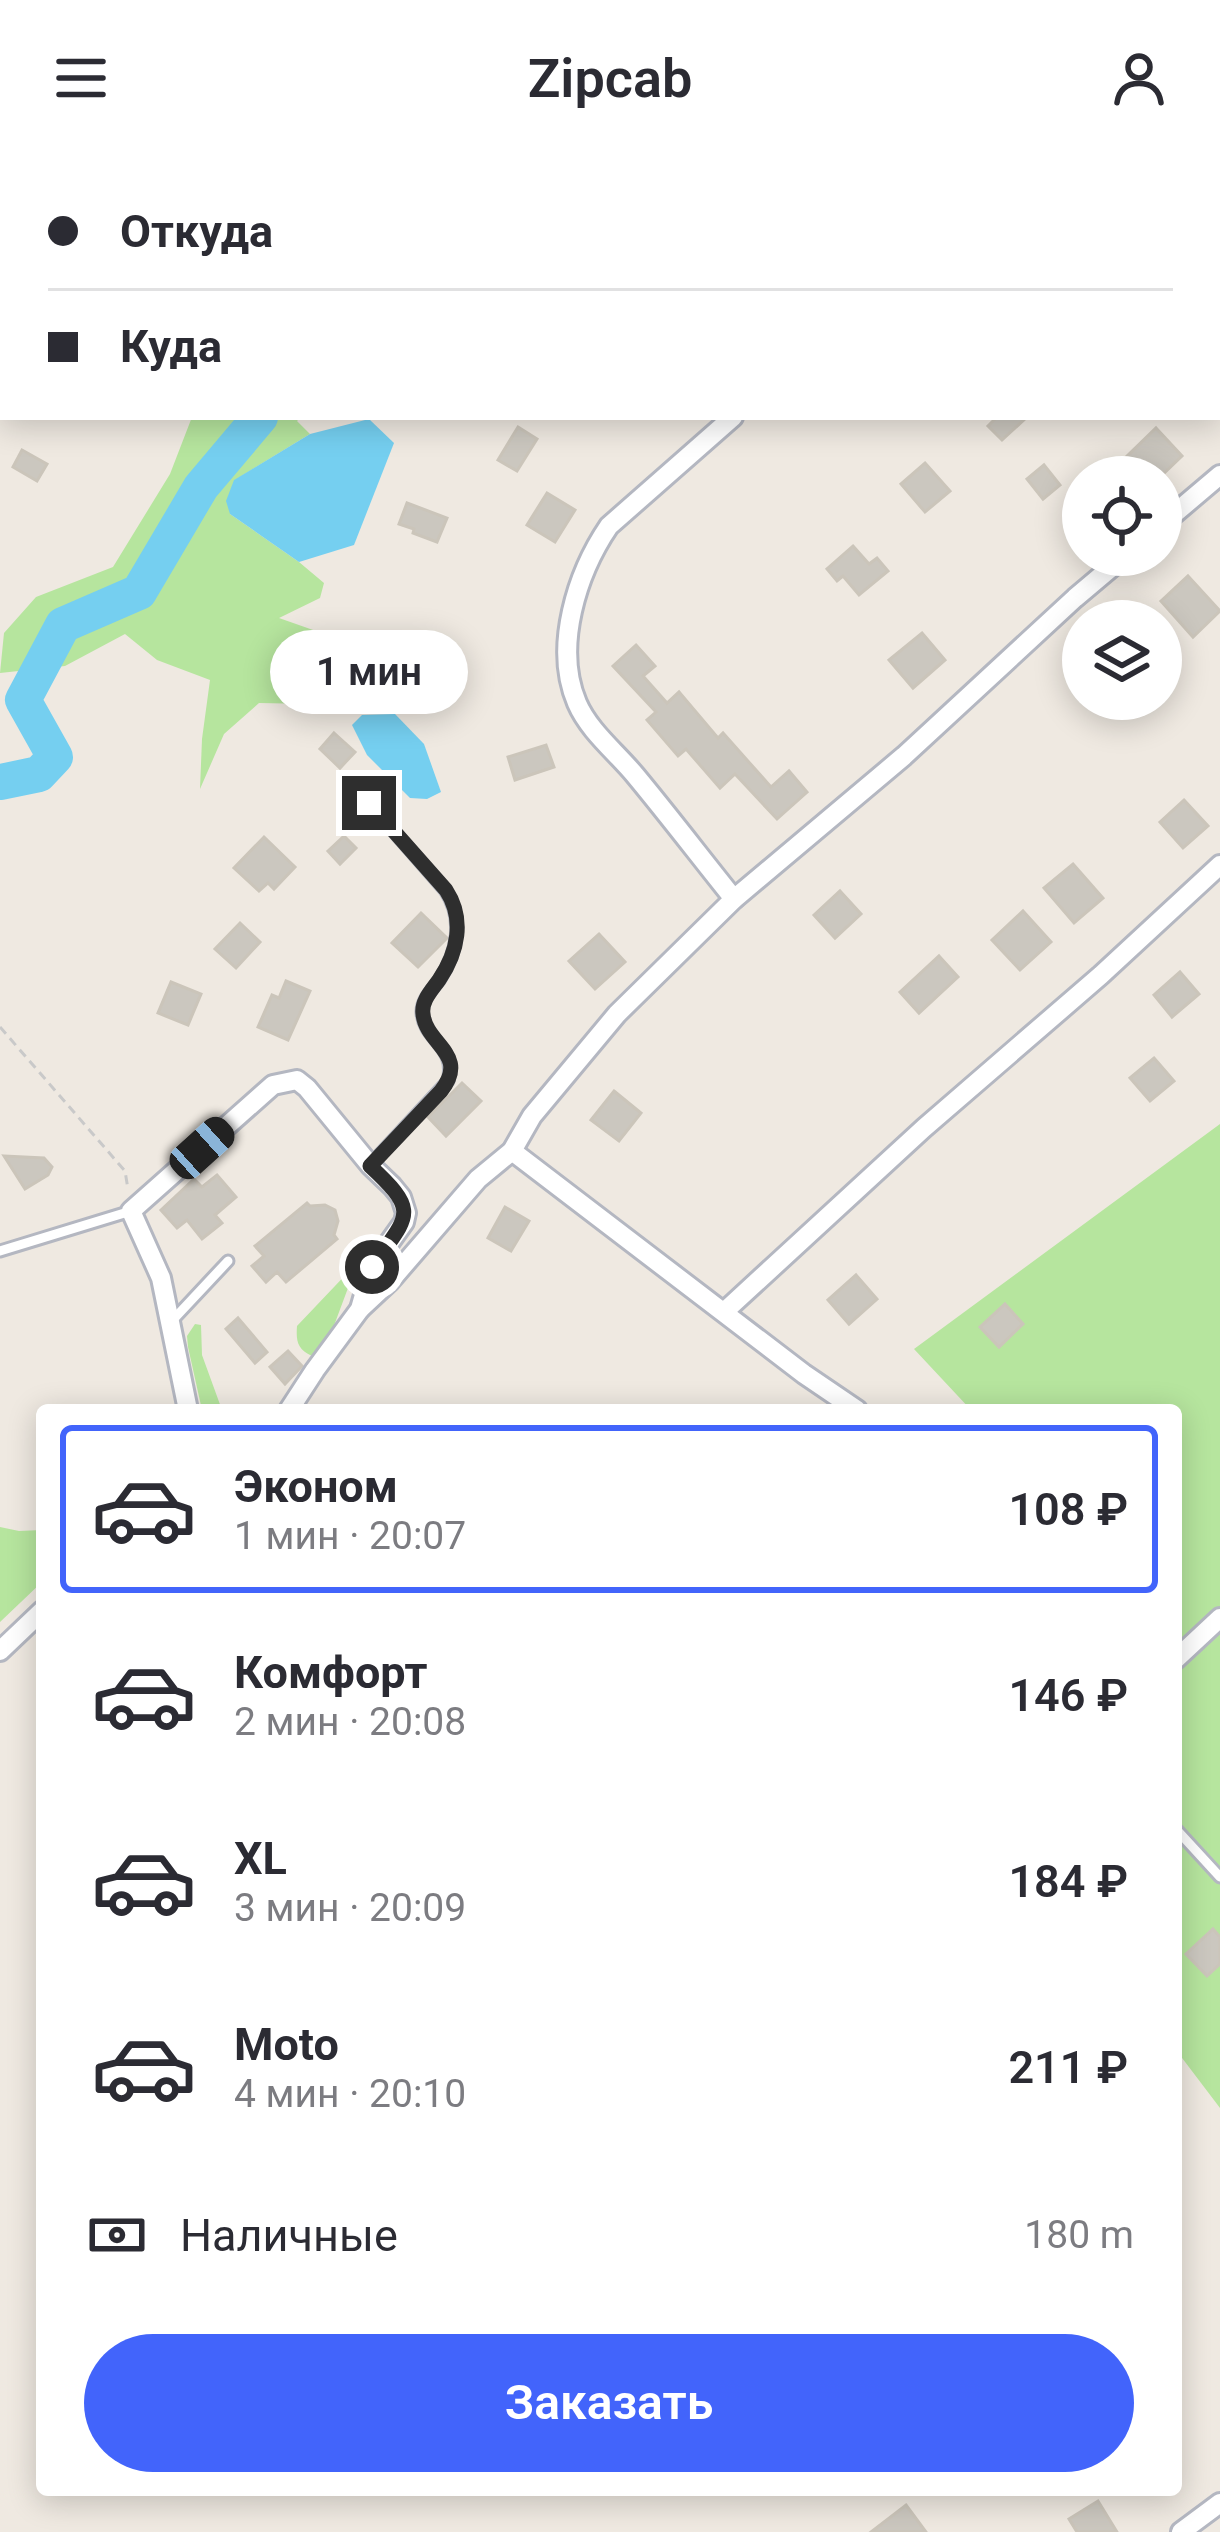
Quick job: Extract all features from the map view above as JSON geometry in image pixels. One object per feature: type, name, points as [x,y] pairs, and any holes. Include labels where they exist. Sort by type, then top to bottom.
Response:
[{"type":"street","points":[[731,420],[609,526],[578,589],[568,657],[578,704],[592,726],[734,899]]},
{"type":"street","points":[[1182,507],[1220,475]]},
{"type":"street","points":[[294,1404],[360,1309],[478,1180],[512,1151],[532,1116],[616,1014],[734,899],[904,756],[1101,576]]},
{"type":"street","points":[[725,1311],[1220,865]]},
{"type":"street","points":[[187,1404],[160,1278],[131,1211],[273,1085],[296,1080],[308,1088],[400,1197],[404,1222],[372,1267],[360,1309]]},
{"type":"street","points":[[512,1151],[848,1404]]},
{"type":"street","points":[[0,1651],[36,1617]]},
{"type":"street","points":[[1182,1653],[1220,1618]]},
{"type":"street","points":[[1181,2532],[1220,2503]]},
{"type":"lane","points":[[369,803],[446,890],[458,925],[453,952],[422,1012],[448,1056],[448,1082],[370,1166]]},
{"type":"lane","points":[[0,1251],[131,1211]]},
{"type":"lane","points":[[170,1323],[227,1261]]},
{"type":"lane","points":[[1182,1835],[1220,1876]]},
{"type":"path","points":[[0,1028],[125,1172],[131,1211]]},
{"type":"green space","points":[[191,420],[298,420],[310,434],[235,480],[230,514],[324,583],[320,598],[279,618],[333,637],[311,704],[259,703],[224,734],[200,789],[210,680],[157,660],[125,634],[65,666],[0,673],[4,633],[36,597],[113,567],[170,474]]},
{"type":"green space","points":[[1220,1124],[1220,2108],[1182,2058],[1182,1404],[965,1404],[914,1349]]},
{"type":"green space","points":[[391,1227],[348,1288],[326,1347],[312,1356],[307,1353],[298,1344],[297,1326]]},
{"type":"green space","points":[[195,1324],[201,1325],[202,1355],[220,1404],[201,1404],[187,1336]]},
{"type":"green space","points":[[0,1527],[36,1530],[36,1588],[0,1622]]},
{"type":"water","points":[[370,420],[394,443],[354,545],[299,562],[230,514],[226,501],[234,480],[310,434]]},
{"type":"water","points":[[395,714],[424,744],[441,792],[427,799],[410,798],[367,755],[352,725],[362,715]]},
{"type":"building","points":[[994,420],[1024,420],[1002,440],[988,426]]},
{"type":"building","points":[[518,427],[537,439],[517,471],[498,460]]},
{"type":"building","points":[[1156,428],[1182,456],[1127,456]]},
{"type":"building","points":[[22,450],[47,464],[37,481],[13,467]]},
{"type":"building","points":[[925,463],[950,491],[925,512],[901,484]]},
{"type":"building","points":[[1044,465],[1060,485],[1043,499],[1027,479]]},
{"type":"building","points":[[547,493],[575,510],[555,542],[527,525]]},
{"type":"building","points":[[407,503],[447,518],[437,542],[399,524]]},
{"type":"building","points":[[853,546],[869,564],[877,558],[888,571],[859,595],[843,576],[837,581],[827,569]]},
{"type":"building","points":[[1188,576],[1220,611],[1193,637],[1182,625],[1182,600],[1162,600]]},
{"type":"building","points":[[922,633],[945,660],[913,688],[889,660]]},
{"type":"building","points":[[636,645],[655,666],[643,676],[667,703],[679,692],[718,738],[723,733],[771,787],[789,771],[807,792],[777,819],[735,774],[720,788],[686,749],[678,756],[647,720],[656,712],[613,666]]},
{"type":"building","points":[[334,733],[355,752],[340,768],[320,749]]},
{"type":"building","points":[[546,745],[554,767],[515,780],[508,757]]},
{"type":"building","points":[[1184,800],[1208,826],[1183,848],[1160,822]]},
{"type":"building","points":[[344,836],[356,848],[340,864],[328,851]]},
{"type":"building","points":[[264,837],[295,867],[274,889],[268,883],[259,891],[234,868]]},
{"type":"building","points":[[1073,864],[1103,898],[1074,923],[1044,888]]},
{"type":"building","points":[[840,891],[861,914],[835,938],[814,915]]},
{"type":"building","points":[[1023,911],[1051,942],[1020,970],[992,940]]},
{"type":"building","points":[[421,913],[447,938],[418,967],[392,943]]},
{"type":"building","points":[[240,923],[260,942],[236,968],[215,949]]},
{"type":"building","points":[[599,934],[625,962],[595,989],[569,961]]},
{"type":"building","points":[[939,956],[958,977],[919,1013],[900,992]]},
{"type":"building","points":[[1180,972],[1199,994],[1172,1017],[1154,995]]},
{"type":"building","points":[[286,981],[310,991],[288,1040],[258,1027],[272,995],[279,998]]},
{"type":"building","points":[[171,982],[201,994],[188,1025],[158,1013]]},
{"type":"building","points":[[1154,1058],[1174,1081],[1150,1101],[1130,1078]]},
{"type":"building","points":[[462,1083],[481,1101],[446,1136],[428,1117]]},
{"type":"building","points":[[614,1091],[641,1113],[619,1141],[591,1120]]},
{"type":"building","points":[[4,1156],[44,1158],[52,1167],[48,1175],[25,1189]]},
{"type":"building","points":[[217,1175],[236,1197],[215,1215],[222,1223],[202,1239],[187,1220],[177,1228],[161,1210],[194,1179],[202,1187]]},
{"type":"building","points":[[307,1203],[335,1210],[337,1239],[286,1282],[277,1272],[266,1282],[252,1266],[264,1256],[255,1246]]},
{"type":"building","points":[[505,1207],[529,1221],[511,1251],[488,1238]]},
{"type":"building","points":[[856,1275],[877,1299],[849,1324],[828,1300]]},
{"type":"building","points":[[1005,1304],[1023,1324],[999,1347],[980,1327]]},
{"type":"building","points":[[238,1318],[267,1352],[255,1363],[226,1329]]},
{"type":"building","points":[[288,1351],[302,1366],[285,1384],[270,1367]]},
{"type":"building","points":[[1213,1929],[1220,1937],[1220,1964],[1207,1976],[1186,1954]]},
{"type":"building","points":[[1098,2501],[1117,2532],[1077,2532],[1069,2519]]},
{"type":"building","points":[[906,2505],[926,2532],[871,2532]]},
{"type":"waterway","points":[[0,782],[39,774],[55,757],[23,700],[63,625],[139,592],[201,487],[257,420]]},
{"type":"route","points":[[369,803],[446,890],[458,925],[453,952],[422,1012],[448,1056],[451,1072],[441,1091],[370,1166],[392,1186],[406,1213],[372,1267]]}]
